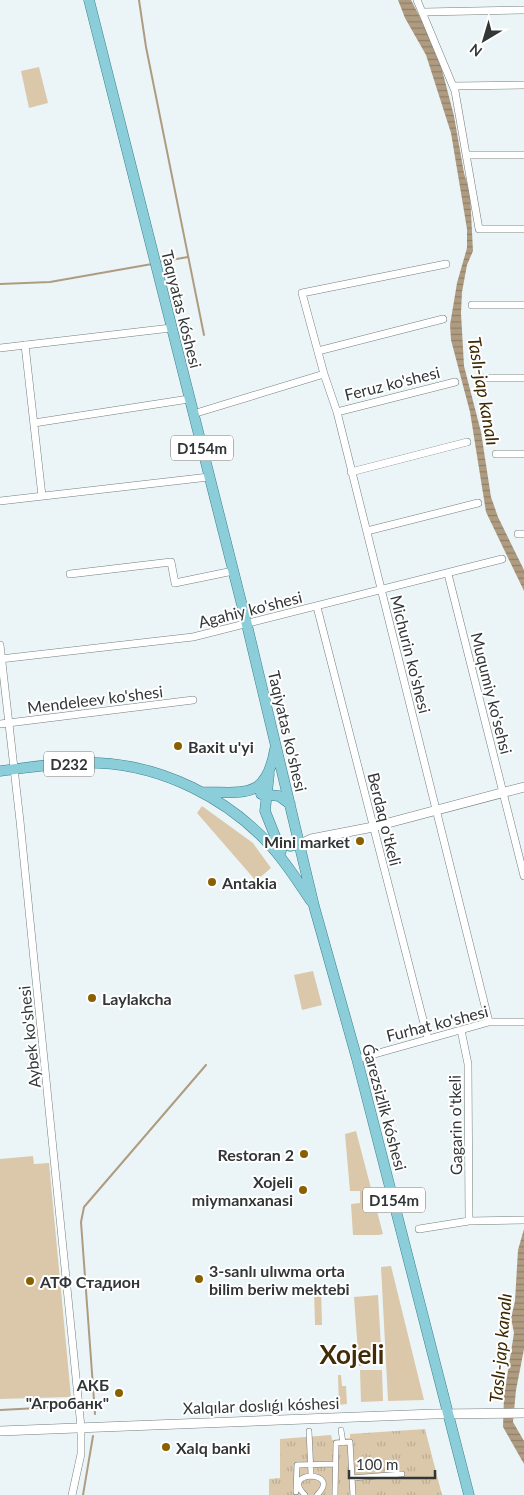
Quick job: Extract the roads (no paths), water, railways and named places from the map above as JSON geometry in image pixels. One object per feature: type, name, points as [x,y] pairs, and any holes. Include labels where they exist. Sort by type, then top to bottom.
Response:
[{"type":"main road","name":"Taqıyatas kóshesi","points":[[89,0],[247,625]]},
{"type":"main road","name":"Taqiyatas ko'shesi","points":[[247,625],[300,844]]},
{"type":"main road","points":[[276,746],[266,795],[265,811],[288,868]]},
{"type":"main road","name":"D232","points":[[0,771],[99,763],[139,769],[202,792],[256,831],[276,842],[290,846],[300,844]]},
{"type":"main road","points":[[241,793],[255,788],[270,773]]},
{"type":"main road","points":[[202,792],[279,796],[290,804]]},
{"type":"main road","name":"D232","points":[[256,831],[271,846],[314,906]]},
{"type":"main road","name":"Ǵarezsizlik kóshesi","points":[[300,844],[314,906],[357,1059],[450,1414],[469,1495]]},
{"type":"street","points":[[417,0],[424,12],[454,86],[468,154],[479,229],[524,230]]},
{"type":"street","points":[[424,12],[524,10]]},
{"type":"street","points":[[454,86],[524,85]]},
{"type":"street","points":[[468,154],[524,155]]},
{"type":"street","name":"Michurin ko'shesi","points":[[446,264],[302,293],[324,374],[337,412],[490,1022]]},
{"type":"street","points":[[472,305],[524,305]]},
{"type":"street","points":[[318,351],[444,319]]},
{"type":"street","points":[[0,348],[171,328]]},
{"type":"street","points":[[25,345],[42,496]]},
{"type":"street","points":[[193,414],[324,374]]},
{"type":"street","points":[[482,378],[524,378]]},
{"type":"street","name":"Feruz ko'shesi","points":[[337,412],[455,382]]},
{"type":"street","points":[[34,423],[190,399]]},
{"type":"street","points":[[351,472],[467,442]]},
{"type":"street","points":[[496,454],[524,454]]},
{"type":"street","points":[[0,502],[209,476]]},
{"type":"street","points":[[366,531],[478,503]]},
{"type":"street","name":"Agahiy ko'shesi","points":[[1,659],[193,637],[247,625],[502,559]]},
{"type":"street","points":[[70,574],[171,562],[174,583],[233,571]]},
{"type":"street","name":"Muqumiy ko'sehsi","points":[[448,574],[524,876]]},
{"type":"street","name":"Berdaq o'tkeli","points":[[317,607],[428,1039]]},
{"type":"street","name":"Aybek ko'shesi","points":[[0,645],[81,1427],[81,1454],[72,1495]]},
{"type":"street","name":"Mendeleev ko'shesi","points":[[0,724],[193,700]]},
{"type":"street","points":[[300,844],[311,839],[373,827],[524,787]]},
{"type":"street","name":"Furhat ko'shesi","points":[[357,1059],[490,1022],[524,1022]]},
{"type":"street","name":"Gagarin o'tkeli","points":[[460,1030],[468,1064],[469,1221]]},
{"type":"street","points":[[419,1229],[469,1221],[521,1220]]},
{"type":"street","name":"Xalqılar doslıǵı kóshesi","points":[[0,1432],[81,1427],[521,1413]]},
{"type":"street","points":[[341,1430],[343,1443]]},
{"type":"street","points":[[309,1431],[311,1474]]},
{"type":"street","points":[[335,1495],[336,1443],[350,1442],[353,1495]]},
{"type":"street","points":[[305,1495],[297,1488],[296,1465],[335,1464]]},
{"type":"street","points":[[297,1488],[302,1479],[311,1474]]},
{"type":"street","points":[[311,1474],[318,1477],[322,1482],[322,1490],[317,1495]]},
{"type":"street","points":[[352,1478],[402,1474]]},
{"type":"waterway","points":[[139,0],[146,47],[204,335]]},
{"type":"waterway","points":[[159,262],[188,257]]},
{"type":"waterway","points":[[0,284],[50,282],[152,264]]},
{"type":"waterway","points":[[95,1414],[81,1222],[84,1207],[206,1065]]},
{"type":"waterway","points":[[0,1410],[76,1406]]},
{"type":"waterway","points":[[81,1406],[96,1406]]},
{"type":"waterway","points":[[83,1495],[93,1436]]},
{"type":"place","name":"Baxit u'yi","points":[[178,746]]},
{"type":"place","name":"Mini market","points":[[360,841]]},
{"type":"place","name":"Antakia","points":[[212,882]]},
{"type":"place","name":"Laylakcha","points":[[92,998]]},
{"type":"place","name":"Restoran 2","points":[[304,1154]]},
{"type":"place","name":"Xojeli miymanxanasi","points":[[303,1190]]},
{"type":"place","name":"3-sanlı ulıwma orta bilim beriw mektebi","points":[[199,1279]]},
{"type":"place","name":"АТФ Стадион","points":[[30,1281]]},
{"type":"place","name":"АКБ \"Агробанк\"","points":[[119,1393]]},
{"type":"place","name":"Xalq banki","points":[[166,1447]]},
{"type":"district","name":"Xojeli","points":[[352,1354]]},
{"type":"water label","name":"Taslı-jap kanalı","points":[[484,391]]},
{"type":"water label","name":"Taslı-jap kanalı","points":[[500,1348]]}]
